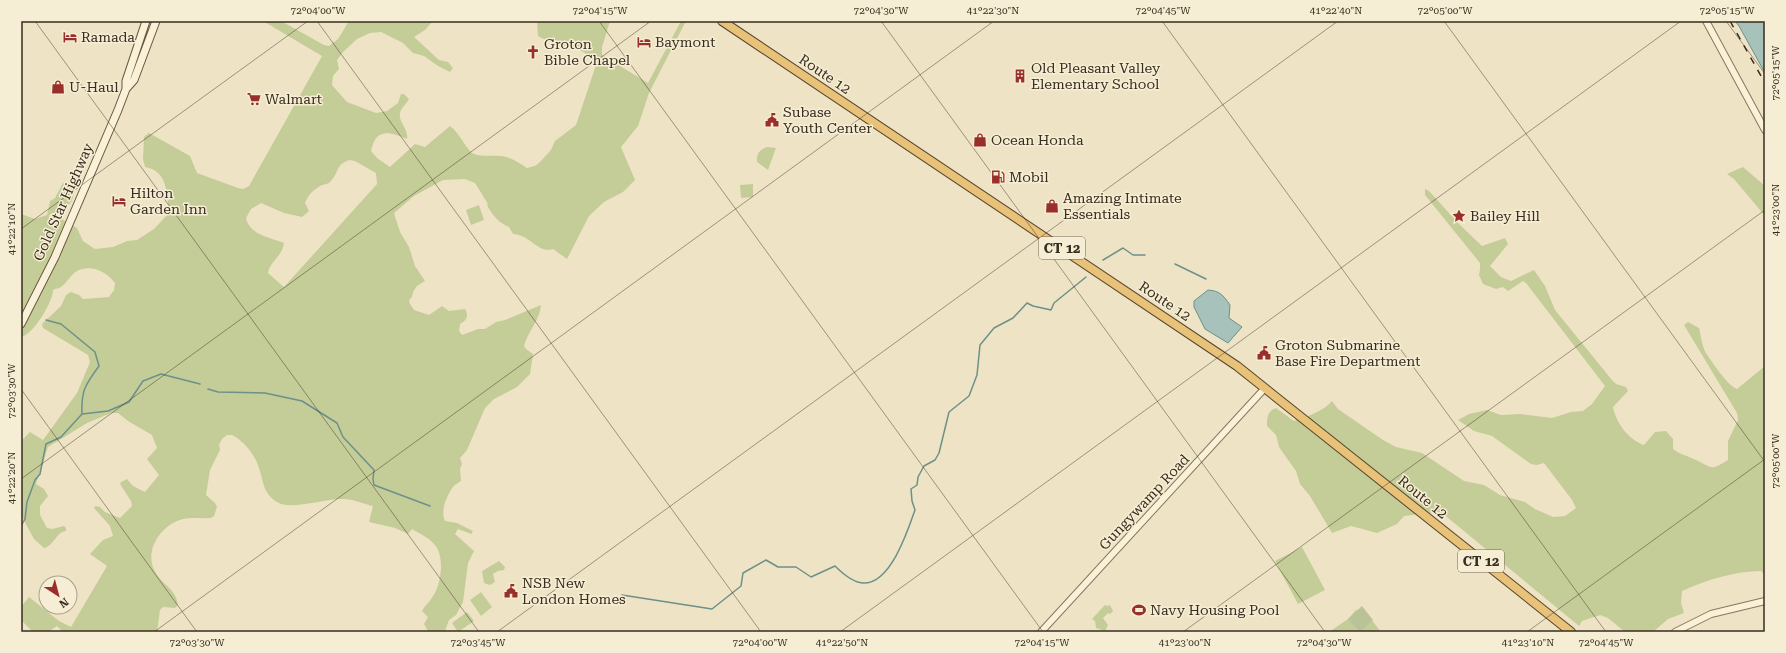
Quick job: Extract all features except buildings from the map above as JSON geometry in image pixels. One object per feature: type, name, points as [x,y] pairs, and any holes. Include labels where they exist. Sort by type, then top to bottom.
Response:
[{"type":"highway","name":"Route 12","points":[[722,21],[1221,356],[1265,388],[1571,632]]},
{"type":"main road","name":"Gold Star Highway","points":[[21,324],[55,256],[118,110],[146,21]]},
{"type":"main road","name":"Gold Star Highway","points":[[126,88],[134,80],[156,21]]},
{"type":"street","points":[[1706,21],[1765,130]]},
{"type":"street","name":"Gungywamp Road","points":[[1040,632],[1265,388]]},
{"type":"street","points":[[1675,632],[1711,614],[1765,601]]},
{"type":"green space","points":[[263,21],[281,21],[324,45],[329,46],[338,39],[349,21],[433,21],[425,30],[414,37],[439,60],[448,62],[453,68],[450,72],[424,56],[413,53],[403,43],[381,32],[370,33],[357,39],[337,60],[339,69],[333,76],[332,85],[347,102],[376,113],[387,111],[398,103],[401,94],[404,94],[409,99],[400,113],[407,139],[389,133],[384,133],[376,138],[371,151],[377,158],[390,167],[415,144],[425,147],[450,126],[474,154],[505,157],[515,160],[527,168],[535,166],[540,162],[551,150],[555,141],[576,125],[596,65],[584,52],[569,46],[545,40],[538,36],[537,21],[610,21],[602,47],[602,55],[648,83],[681,21],[686,21],[649,93],[638,126],[621,147],[635,180],[623,192],[604,202],[589,216],[567,259],[553,249],[543,249],[525,237],[513,234],[509,227],[499,221],[494,215],[475,183],[465,179],[443,180],[414,196],[394,213],[400,232],[409,247],[415,266],[425,281],[417,286],[409,300],[414,310],[429,315],[442,306],[449,311],[465,309],[467,318],[460,324],[459,331],[462,335],[478,329],[485,329],[496,322],[505,320],[541,305],[536,321],[524,346],[533,354],[530,374],[517,387],[494,399],[485,408],[467,450],[460,458],[462,464],[460,469],[461,481],[453,487],[445,503],[443,513],[445,521],[457,523],[473,531],[471,534],[458,529],[455,534],[474,551],[468,563],[463,602],[456,615],[449,620],[445,631],[447,632],[428,631],[424,624],[428,617],[422,611],[436,591],[441,572],[439,553],[432,542],[412,529],[408,534],[395,528],[369,522],[373,506],[355,501],[336,499],[301,505],[285,505],[279,503],[267,492],[255,458],[241,441],[232,435],[227,435],[222,439],[219,445],[220,450],[210,470],[206,495],[215,503],[217,507],[214,516],[211,518],[186,518],[174,522],[160,534],[155,541],[151,558],[153,567],[160,579],[173,592],[178,605],[175,608],[163,607],[160,610],[157,632],[63,632],[57,626],[48,632],[33,632],[21,620],[21,607],[29,597],[38,604],[38,615],[52,615],[71,627],[107,566],[90,554],[103,540],[113,536],[110,526],[94,508],[95,506],[100,507],[105,512],[120,518],[132,506],[131,501],[120,484],[121,482],[127,479],[133,486],[145,492],[159,475],[147,459],[157,448],[152,435],[128,421],[118,413],[111,413],[87,423],[48,447],[36,484],[44,489],[48,496],[40,506],[40,515],[47,528],[52,529],[64,526],[66,531],[60,534],[50,545],[44,548],[34,539],[21,515],[21,441],[30,432],[43,440],[77,393],[90,362],[88,355],[43,328],[42,324],[61,306],[66,295],[71,292],[79,295],[83,299],[109,297],[114,290],[115,283],[107,275],[98,270],[88,268],[77,271],[63,285],[53,290],[50,302],[42,317],[26,335],[21,337],[21,214],[35,219],[47,215],[50,201],[55,198],[63,183],[68,183],[79,175],[81,178],[72,201],[66,207],[49,215],[51,221],[59,218],[77,228],[83,241],[95,249],[113,247],[127,241],[137,240],[154,229],[169,213],[165,184],[158,173],[153,169],[145,167],[143,159],[144,137],[149,133],[190,156],[197,173],[238,188],[243,189],[249,186],[322,56]],"holes":[[[350,160],[355,161],[376,173],[377,184],[284,287],[268,273],[271,265],[281,252],[284,243],[261,235],[248,224],[246,218],[251,209],[261,203],[284,213],[302,217],[309,211],[305,203],[308,197],[319,187],[330,182],[340,166],[345,162]]]},
{"type":"green space","points":[[767,147],[776,148],[768,170],[757,162],[759,152]]},
{"type":"green space","points":[[1743,167],[1765,186],[1765,216],[1734,179],[1727,174]]},
{"type":"green space","points":[[753,184],[753,197],[741,198],[740,185]]},
{"type":"green space","points":[[1425,189],[1429,191],[1459,224],[1482,246],[1505,238],[1508,244],[1490,266],[1501,277],[1511,281],[1534,270],[1545,286],[1555,310],[1612,380],[1616,384],[1626,387],[1628,391],[1613,407],[1620,425],[1628,435],[1638,443],[1644,445],[1655,432],[1666,431],[1673,439],[1673,449],[1682,454],[1712,467],[1718,466],[1728,460],[1728,441],[1738,420],[1737,413],[1684,325],[1688,322],[1699,328],[1706,353],[1724,378],[1733,387],[1737,389],[1765,366],[1765,575],[1761,571],[1751,571],[1721,577],[1691,587],[1682,591],[1681,603],[1684,613],[1668,619],[1653,632],[1625,632],[1608,618],[1600,615],[1582,621],[1579,626],[1442,513],[1436,512],[1404,516],[1397,524],[1377,533],[1351,526],[1332,533],[1310,496],[1300,484],[1296,471],[1279,447],[1276,435],[1267,426],[1268,415],[1273,409],[1276,408],[1294,421],[1319,411],[1332,401],[1338,409],[1383,440],[1396,447],[1422,453],[1464,481],[1484,485],[1500,495],[1525,502],[1535,509],[1553,517],[1565,516],[1576,508],[1572,500],[1544,463],[1537,465],[1531,464],[1492,436],[1474,431],[1458,420],[1469,414],[1487,410],[1501,415],[1521,414],[1552,418],[1571,412],[1583,411],[1592,404],[1605,386],[1526,283],[1523,281],[1508,291],[1503,287],[1496,289],[1483,284],[1479,275],[1480,263],[1425,195]]},
{"type":"green space","points":[[479,205],[484,220],[471,225],[466,210]]},
{"type":"green space","points":[[1302,547],[1325,590],[1298,604],[1275,561]]},
{"type":"green space","points":[[499,561],[505,567],[504,570],[493,574],[495,582],[490,585],[484,583],[482,571]]},
{"type":"green space","points":[[481,592],[492,607],[481,616],[470,600]]},
{"type":"green space","points":[[1105,605],[1110,605],[1113,611],[1110,614],[1108,613],[1103,618],[1108,625],[1105,631],[1096,628],[1095,621],[1092,619]]},
{"type":"green space","points":[[1362,606],[1373,620],[1360,632],[1348,619]]},
{"type":"green space","points":[[1356,610],[1359,610],[1371,619],[1381,632],[1329,632],[1348,619]]},
{"type":"green space","points":[[467,612],[474,621],[458,632],[452,623]]},
{"type":"water","points":[[1735,21],[1765,21],[1765,73],[1739,26]]},
{"type":"water","points":[[1208,290],[1216,291],[1223,296],[1230,305],[1229,318],[1242,327],[1228,343],[1205,329],[1194,307],[1194,301]]},
{"type":"waterway","points":[[1103,260],[1123,248],[1133,255],[1145,255]]},
{"type":"waterway","points":[[1175,264],[1206,279]]},
{"type":"waterway","points":[[622,595],[712,609],[741,586],[743,573],[766,560],[778,567],[796,567],[811,577],[835,566],[860,583],[874,581],[890,565],[903,542],[915,510],[912,501],[911,489],[917,485],[918,477],[924,466],[935,460],[939,453],[949,412],[969,396],[977,375],[980,345],[994,328],[1013,318],[1027,303],[1051,310],[1054,303],[1086,277]]},
{"type":"waterway","points":[[46,320],[61,324],[95,352],[99,366],[85,388],[82,399],[82,414]]},
{"type":"waterway","points":[[21,526],[25,519],[27,502],[35,480],[40,474],[46,444],[61,437],[82,414],[108,411],[129,402],[143,381],[161,374],[200,384]]},
{"type":"waterway","points":[[208,389],[218,392],[265,393],[302,401],[337,423],[343,437],[374,470],[374,485],[430,506]]},
{"type":"railway","points":[[1730,21],[1765,83]]},
{"type":"place","name":"Ramada","points":[[70,37]]},
{"type":"place","name":"Baymont","points":[[644,42]]},
{"type":"place","name":"Groton Bible Chapel","points":[[533,52]]},
{"type":"place","name":"Old Pleasant Valley Elementary School","points":[[1020,76]]},
{"type":"place","name":"U-Haul","points":[[58,87]]},
{"type":"place","name":"Walmart","points":[[254,99]]},
{"type":"place","name":"Subase Youth Center","points":[[772,120]]},
{"type":"place","name":"Ocean Honda","points":[[980,140]]},
{"type":"place","name":"Mobil","points":[[998,177]]},
{"type":"place","name":"Hilton Garden Inn","points":[[119,201]]},
{"type":"place","name":"Amazing Intimate Essentials","points":[[1052,206]]},
{"type":"place","name":"Bailey Hill","points":[[1459,216]]},
{"type":"place","name":"Groton Submarine Base Fire Department","points":[[1264,353]]},
{"type":"place","name":"NSB New London Homes","points":[[511,591]]},
{"type":"place","name":"Navy Housing Pool","points":[[1139,610]]}]
